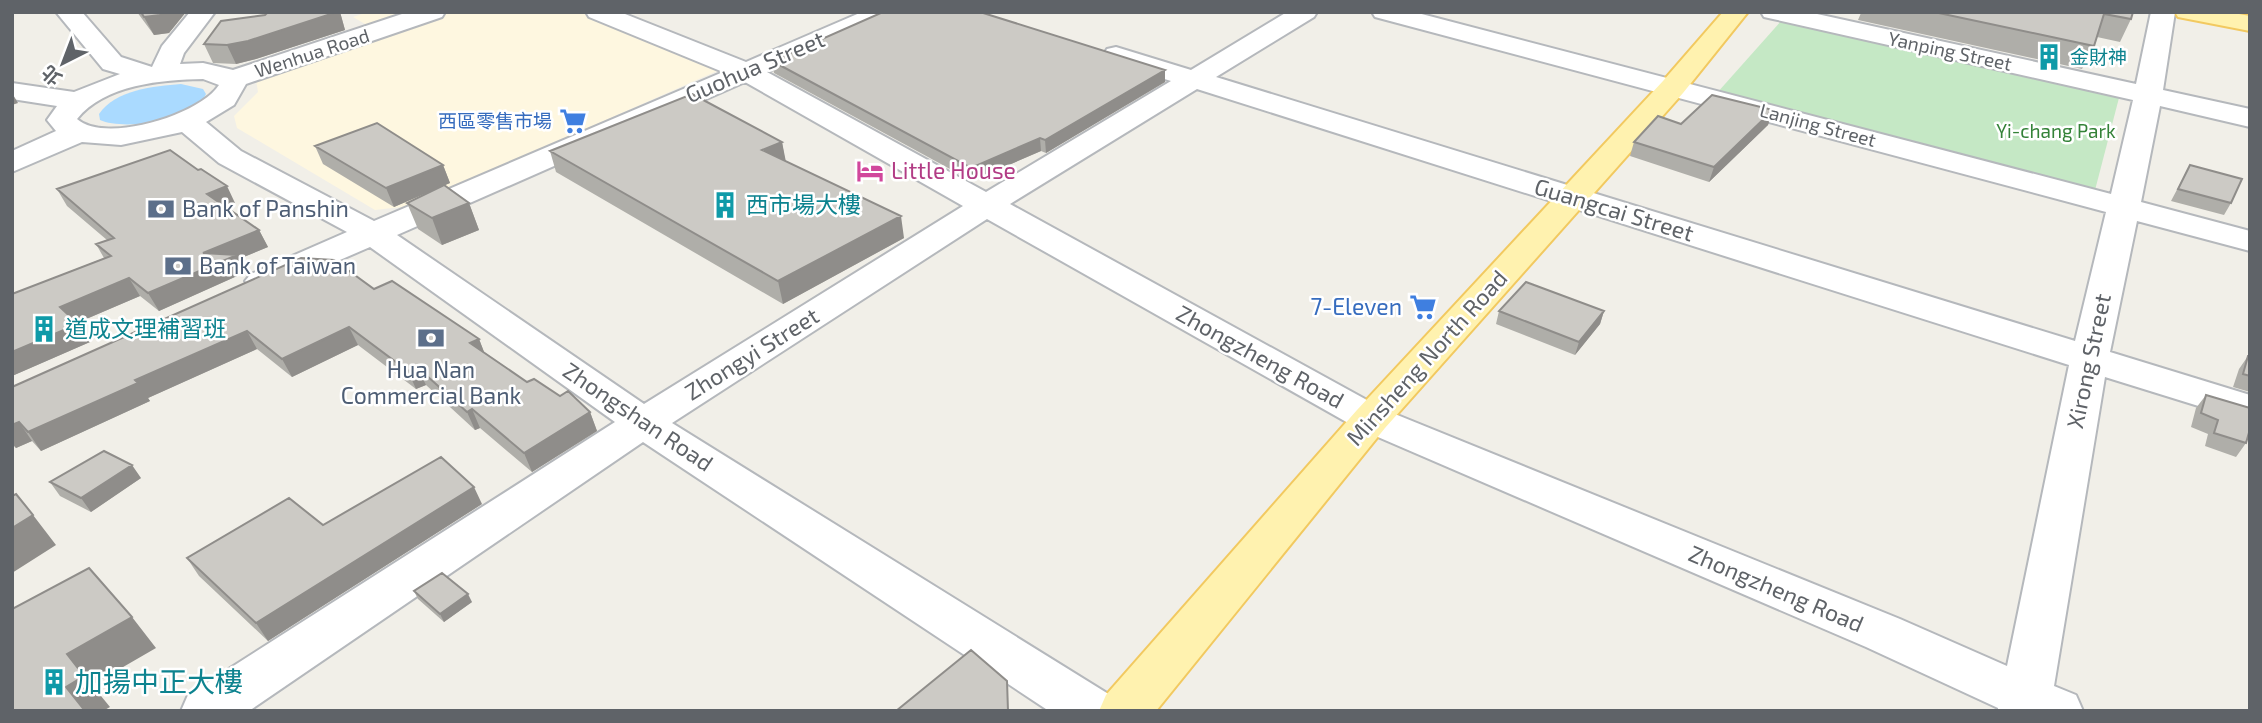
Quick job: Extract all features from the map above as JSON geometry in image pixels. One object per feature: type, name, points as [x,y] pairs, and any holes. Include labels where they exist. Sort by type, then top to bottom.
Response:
[{"type":"main road","name":"Minsheng North Road","points":[[1125,711],[1371,419],[1571,196],[1673,87],[1736,12]]},
{"type":"main road","points":[[2187,12],[2250,24]]},
{"type":"street","points":[[68,12],[112,63],[157,74]]},
{"type":"street","points":[[157,74],[203,12]]},
{"type":"street","name":"Wenhua Road","points":[[230,80],[433,12]]},
{"type":"street","name":"Zhongzheng Road","points":[[598,12],[747,72],[1371,419],[1870,628],[2036,706]]},
{"type":"street","name":"Guohua Street","points":[[237,293],[371,232],[884,12]]},
{"type":"street","name":"Zhongyi Street","points":[[207,711],[643,424],[988,204],[1305,12]]},
{"type":"street","name":"Lanjing Street","points":[[1384,12],[2250,241]]},
{"type":"street","name":"Yanping Street","points":[[1773,12],[2250,118]]},
{"type":"street","name":"Xirong Street","points":[[2036,706],[2065,478],[2122,206],[2149,95],[2162,12]]},
{"type":"street","name":"Guangcai Street","points":[[1092,48],[2250,409]]},
{"type":"street","points":[[203,71],[218,73],[230,80],[233,84],[232,92],[224,101],[187,121],[119,136],[75,134],[65,129],[61,120],[67,110],[78,101],[100,90],[157,74],[203,71]]},
{"type":"street","points":[[12,91],[78,101]]},
{"type":"street","name":"Zhongshan Road","points":[[187,121],[230,156],[371,232],[643,424],[1091,711]]},
{"type":"street","points":[[12,163],[75,134]]},
{"type":"shaded area","points":[[368,12],[579,12],[710,64],[717,71],[410,206],[375,210],[237,128],[234,116],[258,92],[255,74],[379,32],[353,17]]},
{"type":"green space","name":"Yi-chang Park","points":[[1782,20],[2120,94],[2094,194],[1717,93]]},
{"type":"water","points":[[181,84],[203,89],[206,94],[188,111],[141,124],[100,120],[99,114],[106,106],[125,94]]},
{"type":"building","points":[[141,12],[162,12],[160,15],[144,17]]},
{"type":"building","points":[[268,12],[337,12],[248,41],[227,45],[204,44],[221,21],[265,15]]},
{"type":"building","points":[[883,12],[980,12],[1165,70],[1045,140],[1040,138],[971,168],[772,61]]},
{"type":"building","points":[[1934,12],[2133,12],[2131,19],[2104,14],[2094,46]]},
{"type":"building","name":"西市場大樓","points":[[692,94],[782,142],[762,150],[901,216],[778,281],[550,151]]},
{"type":"building","points":[[1712,95],[1773,110],[1714,167],[1634,142],[1658,116],[1681,124]]},
{"type":"building","points":[[377,123],[443,165],[386,188],[315,146]]},
{"type":"building","points":[[170,150],[227,186],[207,194],[259,230],[203,253],[237,255],[148,293],[129,278],[60,307],[78,324],[12,352],[12,294],[111,256],[96,244],[114,238],[57,189]]},
{"type":"building","points":[[2190,165],[2242,179],[2231,203],[2178,189]]},
{"type":"building","points":[[444,185],[469,203],[432,218],[407,203]]},
{"type":"building","points":[[301,258],[334,260],[374,289],[392,281],[479,339],[470,343],[527,382],[534,379],[560,396],[568,391],[590,412],[524,453],[472,409],[467,412],[417,367],[408,371],[349,327],[282,359],[247,331],[135,380],[138,383],[28,432],[19,422],[12,425],[12,387]]},
{"type":"building","points":[[1526,282],[1604,311],[1579,342],[1499,311]]},
{"type":"building","points":[[2250,356],[2250,376],[2243,374]]},
{"type":"building","points":[[2206,395],[2250,408],[2250,429],[2246,443],[2214,433],[2218,420],[2201,413]]},
{"type":"building","points":[[104,451],[132,465],[81,498],[50,482]]},
{"type":"building","points":[[441,457],[474,487],[256,623],[187,558],[289,498],[323,525]]},
{"type":"building","points":[[16,494],[33,515],[12,528],[12,496]]},
{"type":"building","points":[[89,568],[132,617],[67,654],[84,676],[66,687],[85,711],[12,711],[12,609]]},
{"type":"building","points":[[442,573],[468,594],[440,614],[414,591]]},
{"type":"building","points":[[971,650],[1007,681],[1008,711],[896,711]]},
{"type":"place","name":"金財神","points":[[2049,57]]},
{"type":"place","name":"西區零售市場","points":[[573,121]]},
{"type":"place","name":"Little House","points":[[870,171]]},
{"type":"place","name":"西市場大樓","points":[[725,205]]},
{"type":"place","name":"Bank of Panshin","points":[[161,209]]},
{"type":"place","name":"Bank of Taiwan","points":[[178,266]]},
{"type":"place","name":"7-Eleven","points":[[1423,307]]},
{"type":"place","name":"道成文理補習班","points":[[44,329]]},
{"type":"place","name":"Hua Nan Commercial Bank","points":[[431,338]]},
{"type":"place","name":"加揚中正大樓","points":[[54,682]]}]
